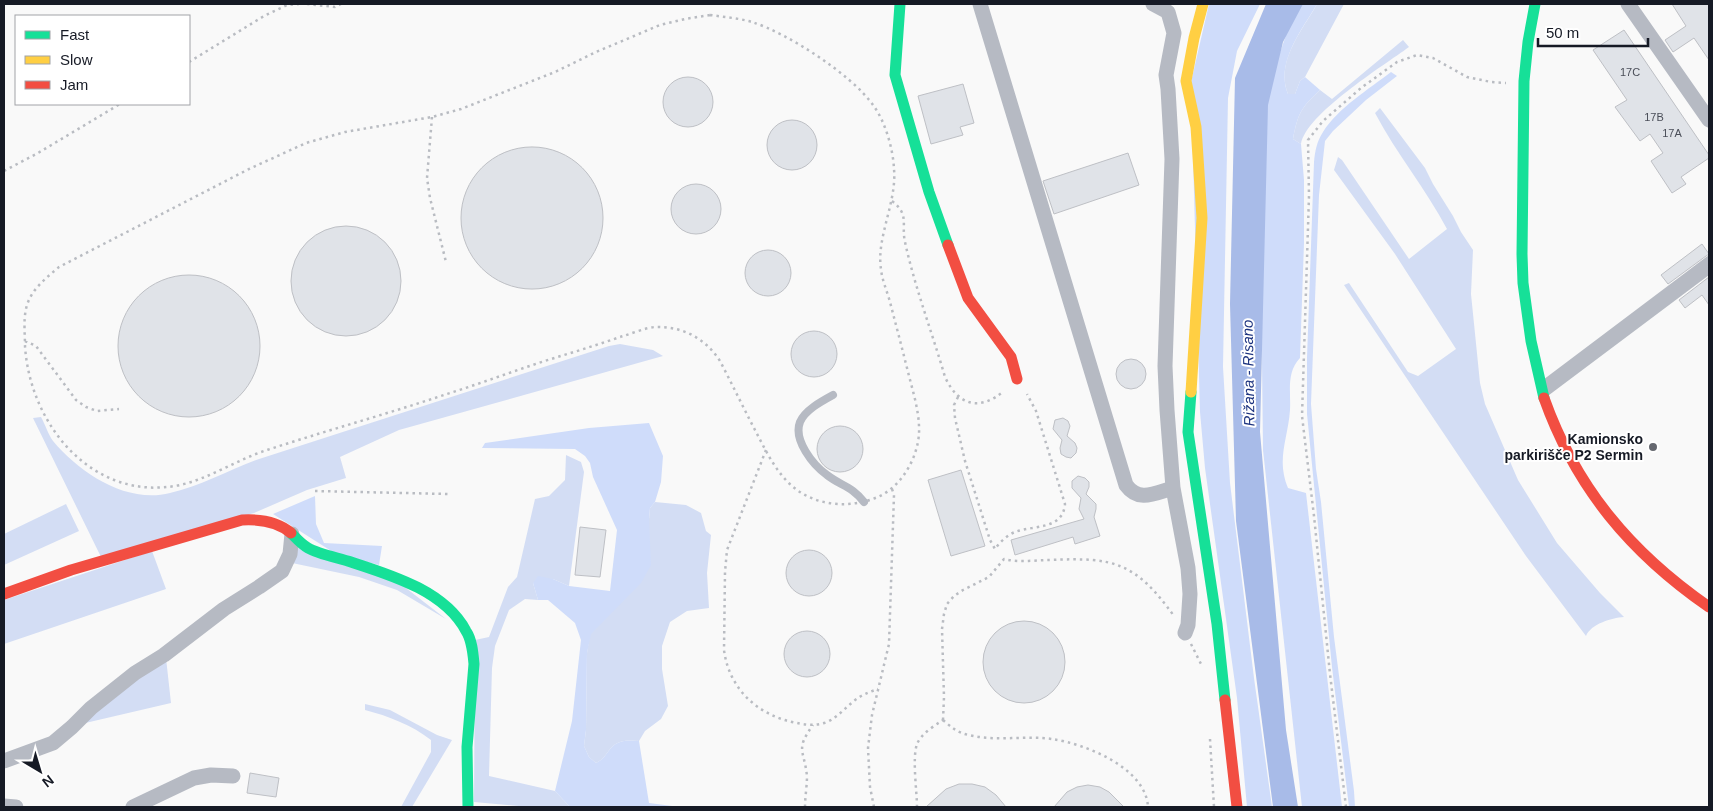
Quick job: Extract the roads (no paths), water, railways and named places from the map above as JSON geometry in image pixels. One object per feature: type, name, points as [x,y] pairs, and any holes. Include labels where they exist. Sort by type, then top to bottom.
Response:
[{"type":"street","points":[[900,4],[895,75],[929,192],[968,298],[1011,357],[1017,379]]},
{"type":"street","points":[[980,4],[1126,485],[1132,493],[1138,496],[1173,488]]},
{"type":"street","points":[[1153,4],[1168,12],[1174,33],[1166,75],[1172,159],[1165,366],[1173,488],[1188,568],[1190,611],[1185,633]]},
{"type":"street","points":[[1203,4],[1186,81],[1196,127],[1202,218],[1188,432],[1217,624],[1237,807]]},
{"type":"street","points":[[1535,4],[1527,50],[1525,84],[1524,296],[1532,351],[1549,412],[1574,467],[1605,512],[1640,553],[1683,590],[1709,607]]},
{"type":"street","points":[[1628,4],[1709,120]]},
{"type":"street","points":[[1520,22],[1527,50]]},
{"type":"street","points":[[4,594],[71,570],[242,520],[256,519],[281,526],[309,549],[359,565],[419,589],[439,601],[463,623],[473,650],[474,669],[467,748],[468,807]]},
{"type":"street","points":[[4,761],[53,743],[91,708],[135,673],[164,655],[224,609],[282,571],[290,554],[292,534]]},
{"type":"street","points":[[133,807],[194,778],[211,774],[233,776]]},
{"type":"street","points":[[4,806],[16,807]]},
{"type":"lane","points":[[1543,390],[1709,260]]},
{"type":"lane","points":[[1543,390],[1709,270]]},
{"type":"lane","points":[[833,395],[809,411],[800,423],[800,436],[807,454],[817,468],[857,492],[864,502]]},
{"type":"water","name":"Rižana - Risano","points":[[1266,4],[1303,4],[1283,42],[1268,105],[1260,432],[1286,730],[1298,807],[1273,807],[1236,521],[1230,304],[1235,78]]},
{"type":"place","name":"Kamionsko parkirišče P2 Sermin","points":[[1653,447]]}]
